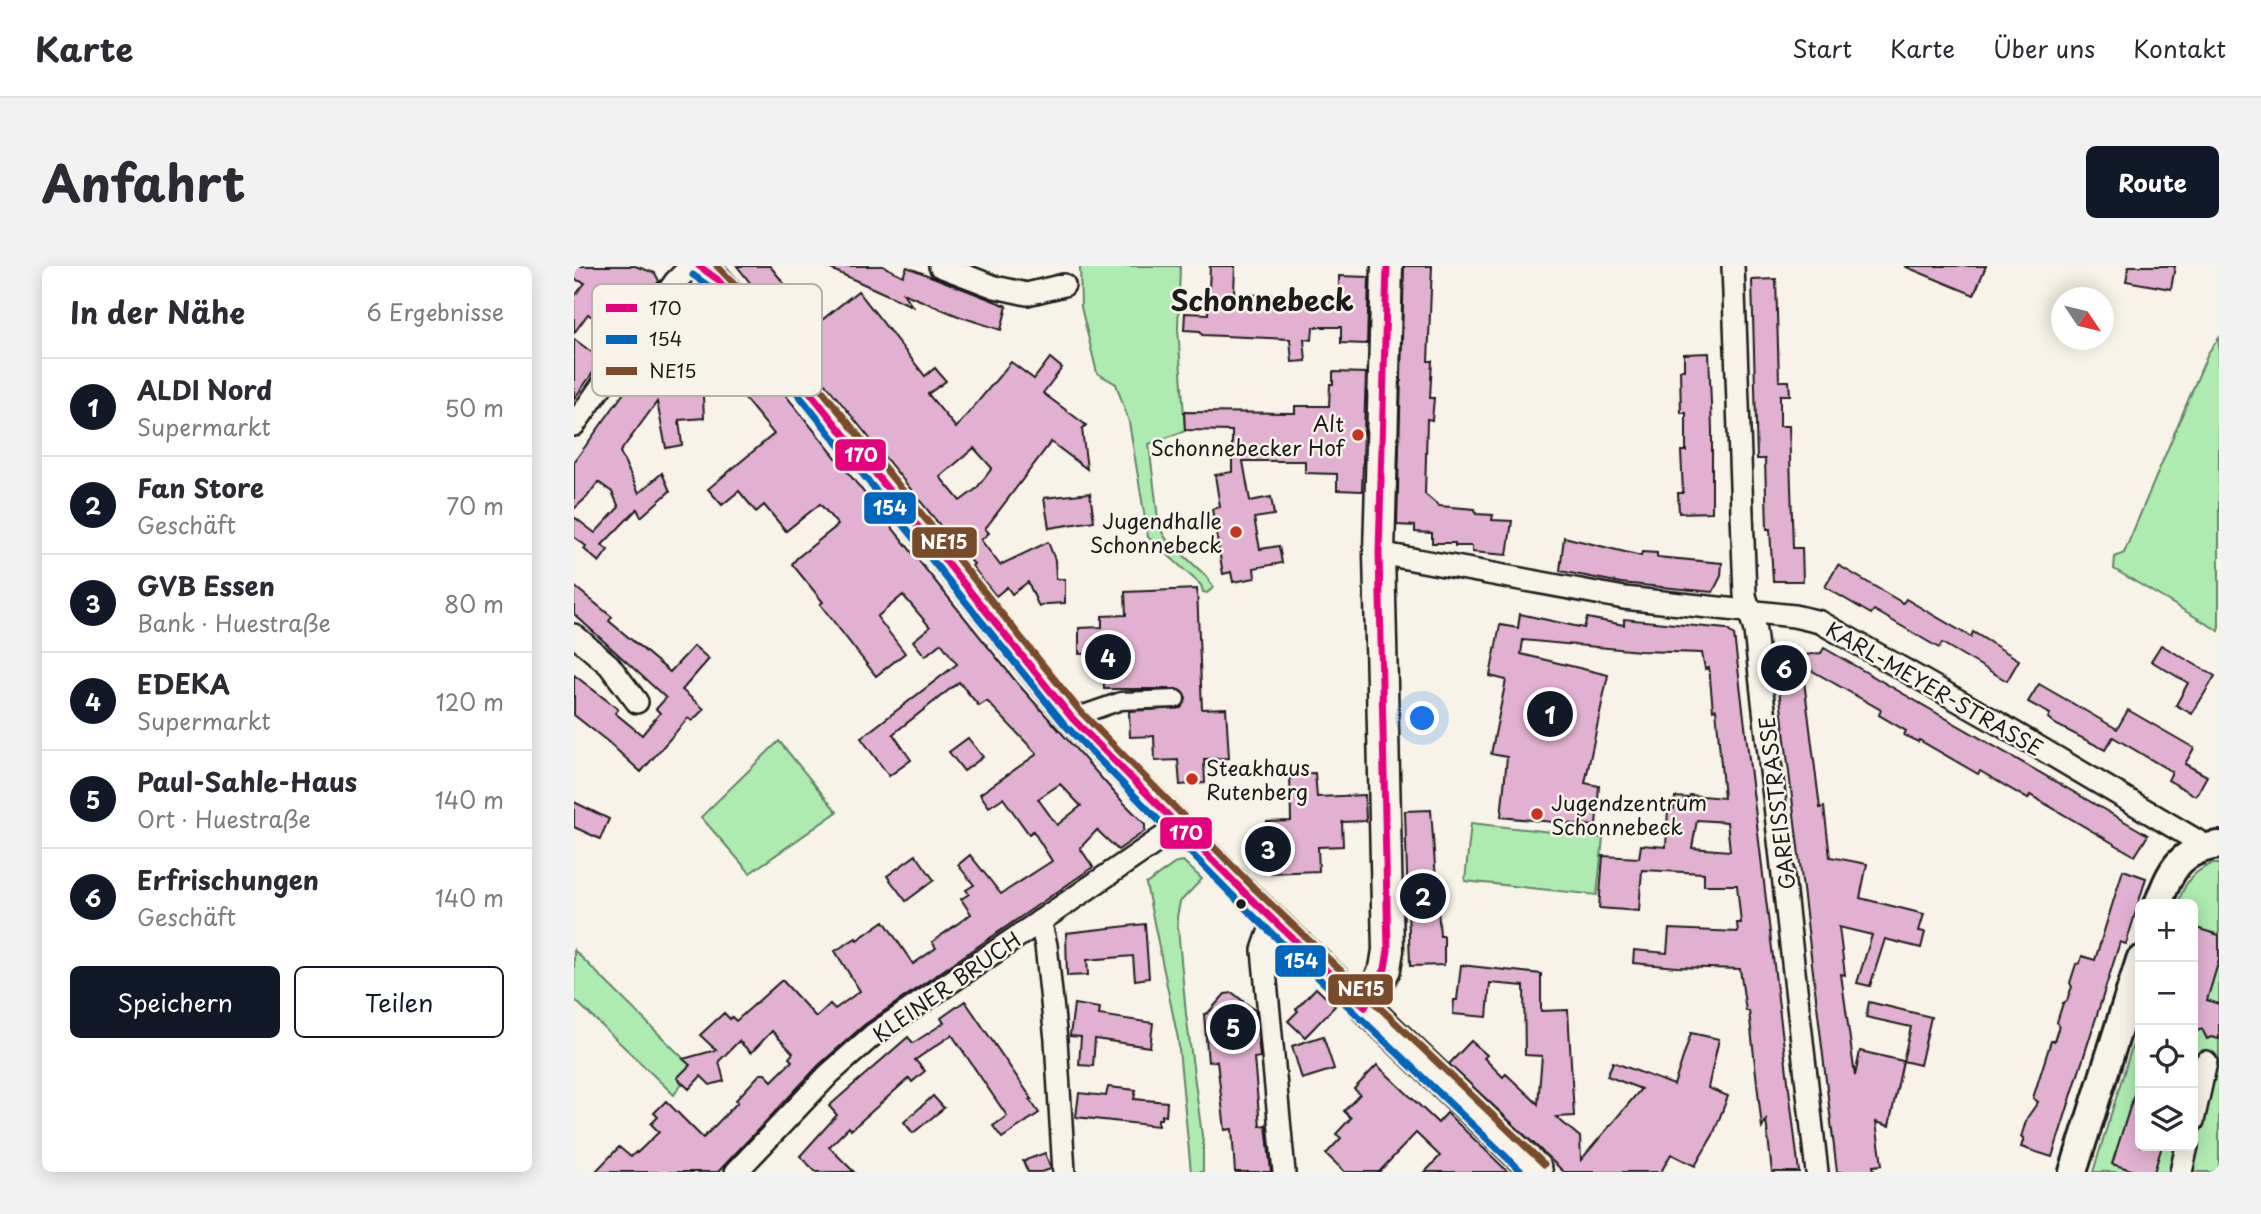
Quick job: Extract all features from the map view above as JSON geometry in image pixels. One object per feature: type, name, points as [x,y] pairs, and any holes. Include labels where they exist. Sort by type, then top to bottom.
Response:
[{"type":"main road","points":[[1387,266],[1379,552],[1388,950],[1385,969],[1365,1007],[1537,1172]]},
{"type":"street","points":[[674,284],[691,266]]},
{"type":"street","points":[[699,266],[721,284]]},
{"type":"street","points":[[940,266],[995,288],[1027,294],[1064,285]]},
{"type":"street","name":"GAREISSTRASSE","points":[[1733,266],[1744,573],[1749,612],[1755,631],[1817,1172]]},
{"type":"street","points":[[574,425],[594,396]]},
{"type":"street","points":[[812,396],[1072,718],[1273,921],[1365,1007]]},
{"type":"street","name":"KARL-MEYER-STRASSE","points":[[1379,552],[1624,598],[1807,618],[1834,629],[2213,846]]},
{"type":"street","points":[[574,635],[609,665],[637,702]]},
{"type":"street","points":[[1072,718],[1121,701],[1176,699]]},
{"type":"street","name":"KLEINER BRUCH","points":[[736,1172],[829,1074],[873,1035],[1178,827]]},
{"type":"street","points":[[2160,899],[2174,868],[2187,855],[2213,846]]},
{"type":"street","points":[[1040,921],[1046,945],[1056,1040],[1064,1172]]},
{"type":"street","points":[[1273,921],[1263,950],[1284,1172]]},
{"type":"street","points":[[2073,1172],[2139,962]]},
{"type":"street","points":[[2198,1098],[2206,1062]]},
{"type":"street","points":[[2181,1172],[2186,1151]]},
{"type":"green space","points":[[1080,266],[1180,266],[1178,328],[1185,431],[1149,444],[1159,527],[1167,540],[1205,575],[1214,587],[1207,593],[1148,537],[1129,422],[1116,384],[1097,373],[1081,307]]},
{"type":"green space","points":[[2219,338],[2219,631],[2114,569],[2115,557],[2124,553],[2208,353]]},
{"type":"green space","points":[[779,741],[837,812],[750,873],[701,817]]},
{"type":"green space","points":[[1471,823],[1603,838],[1597,895],[1465,881]]},
{"type":"green space","points":[[1183,861],[1202,879],[1180,902],[1177,917],[1186,1014],[1203,1143],[1203,1172],[1191,1172],[1178,1039],[1146,884],[1177,862]]},
{"type":"green space","points":[[2211,864],[2219,864],[2219,1172],[2093,1172],[2135,1037],[2135,1151],[2198,1151],[2198,899],[2180,899],[2189,880]]},
{"type":"green space","points":[[574,950],[692,1067],[678,1079],[682,1083],[674,1095],[574,999]]},
{"type":"building","points":[[574,266],[635,266],[655,273],[659,281],[657,284],[592,284],[592,317],[588,314],[574,333],[574,297],[585,283],[574,279]]},
{"type":"building","points":[[737,266],[770,266],[785,284],[751,284]]},
{"type":"building","points":[[824,266],[883,266],[903,276],[907,267],[1007,306],[1001,330],[903,293],[912,306]]},
{"type":"building","points":[[1210,266],[1235,266],[1234,294],[1339,298],[1339,276],[1369,277],[1367,344],[1341,343],[1341,327],[1313,327],[1312,340],[1304,339],[1306,361],[1292,362],[1290,339],[1202,335],[1200,331],[1184,330],[1185,313],[1208,314]]},
{"type":"building","points":[[1404,266],[1432,266],[1428,361],[1432,361],[1430,398],[1434,398],[1432,420],[1427,419],[1425,494],[1439,506],[1475,509],[1476,514],[1493,515],[1492,520],[1512,521],[1507,555],[1472,552],[1472,546],[1455,546],[1455,543],[1432,543],[1432,533],[1415,532],[1415,526],[1397,525]]},
{"type":"building","points":[[1904,266],[1986,266],[1974,295]]},
{"type":"building","points":[[2129,266],[2175,266],[2171,289],[2126,281]]},
{"type":"building","points":[[1776,279],[1779,381],[1789,381],[1790,395],[1780,395],[1780,426],[1789,426],[1793,548],[1802,548],[1803,581],[1773,581],[1770,529],[1767,529],[1765,459],[1757,459],[1752,280]]},
{"type":"building","points":[[858,291],[925,376],[935,368],[946,381],[928,394],[956,428],[1011,362],[1034,379],[1050,358],[1062,368],[1043,393],[1086,425],[1082,429],[1087,469],[1051,442],[985,529],[989,533],[981,540],[1000,565],[1048,542],[1055,560],[1056,579],[1065,579],[1065,603],[1039,607],[1028,582],[1012,594],[1007,587],[996,596],[972,566],[974,564],[822,380],[822,320]],"holes":[[[974,448],[992,468],[976,489],[960,501],[940,477]]]},
{"type":"building","points":[[574,339],[592,352],[592,374],[574,399]]},
{"type":"building","points":[[1709,353],[1712,512],[1679,513],[1678,493],[1683,493],[1681,451],[1686,451],[1686,413],[1681,413],[1680,370],[1684,370],[1684,354]]},
{"type":"building","points":[[1333,372],[1366,373],[1362,491],[1337,490],[1337,474],[1305,473],[1305,461],[1243,461],[1250,501],[1271,497],[1274,515],[1254,518],[1260,549],[1279,546],[1282,563],[1254,568],[1255,578],[1233,582],[1231,572],[1223,574],[1212,509],[1220,507],[1215,475],[1232,472],[1232,431],[1185,430],[1184,412],[1295,413],[1295,406],[1329,406]]},
{"type":"building","points":[[622,396],[703,396],[704,418],[679,420],[682,445],[666,448],[657,402],[620,452],[639,493],[662,473],[670,491],[641,517],[637,509],[602,545],[608,550],[599,562],[584,549],[586,546],[574,537],[574,517],[595,533],[619,507],[612,492],[598,482],[574,509],[574,462]]},
{"type":"building","points":[[746,396],[786,396],[1018,684],[1145,824],[1145,831],[1118,850],[1097,830],[1080,848],[1093,867],[864,1025],[819,1065],[718,1172],[595,1172],[619,1147],[631,1157],[659,1132],[651,1124],[658,1117],[654,1113],[666,1101],[703,1138],[738,1102],[736,1100],[760,1074],[765,1074],[772,1081],[792,1061],[789,1058],[793,1053],[772,1031],[751,1053],[739,1041],[719,1061],[724,1081],[710,1085],[701,1076],[689,1089],[677,1078],[690,1065],[683,1059],[716,1050],[700,1035],[724,1013],[736,1021],[782,980],[816,1017],[830,1004],[835,1009],[860,991],[835,951],[856,938],[857,940],[884,921],[913,964],[936,948],[932,942],[971,914],[961,899],[969,894],[966,890],[974,885],[958,865],[970,855],[1001,894],[1052,861],[1033,831],[1029,834],[1003,798],[989,807],[980,794],[1037,754],[987,701],[979,706],[959,682],[893,734],[911,760],[889,776],[861,738],[957,664],[941,643],[925,656],[913,641],[930,627],[903,595],[877,617],[905,653],[876,676],[792,564],[838,525],[820,504],[786,531],[764,505],[756,512],[739,491],[722,505],[708,489],[774,434],[745,399]],"holes":[[[1060,784],[1081,806],[1057,825],[1038,799]]]},
{"type":"building","points":[[1090,493],[1094,521],[1049,528],[1044,498]]},
{"type":"building","points":[[1564,537],[1641,556],[1642,552],[1657,553],[1657,557],[1722,563],[1721,576],[1713,592],[1621,583],[1560,571]]},
{"type":"building","points":[[1838,565],[1903,603],[1906,599],[1971,637],[1973,632],[2019,660],[2007,681],[1942,643],[1939,648],[1874,610],[1871,614],[1825,587]]},
{"type":"building","points":[[574,586],[612,617],[609,621],[670,672],[694,646],[709,659],[682,690],[704,709],[692,721],[688,718],[641,772],[574,715],[574,675],[618,709],[615,713],[642,735],[660,713],[656,709],[666,698],[574,614]]},
{"type":"building","points":[[1197,589],[1202,709],[1226,708],[1229,758],[1204,759],[1205,783],[1180,785],[1178,760],[1155,761],[1154,736],[1130,737],[1129,711],[1181,708],[1186,699],[1184,693],[1176,689],[1104,689],[1103,653],[1079,654],[1079,628],[1102,627],[1102,616],[1126,615],[1125,592]]},
{"type":"building","points":[[1520,614],[1584,628],[1587,618],[1624,625],[1624,619],[1726,629],[1734,635],[1799,1172],[1772,1172],[1766,1120],[1762,1128],[1749,1011],[1746,1011],[1740,969],[1633,963],[1634,950],[1667,953],[1669,929],[1738,932],[1737,923],[1741,923],[1737,885],[1704,885],[1704,873],[1642,870],[1639,911],[1599,908],[1603,856],[1639,858],[1641,845],[1666,847],[1668,808],[1674,809],[1675,797],[1689,798],[1690,795],[1724,798],[1716,709],[1713,710],[1709,668],[1705,669],[1702,653],[1640,651],[1523,640],[1521,654],[1608,675],[1585,783],[1599,786],[1596,826],[1501,817],[1507,757],[1491,754],[1506,680],[1490,676],[1500,625],[1518,628]],"holes":[[[1697,820],[1727,822],[1730,851],[1692,848]]]},
{"type":"building","points":[[2161,645],[2215,676],[2192,714],[2176,705],[2188,683],[2151,661]]},
{"type":"building","points":[[1824,648],[2148,835],[2135,856],[2030,795],[2028,799],[1980,771],[1978,774],[1919,740],[1918,742],[1904,735],[1906,731],[1879,715],[1881,710],[1802,665],[1820,808],[1824,807],[1830,857],[1867,864],[1860,898],[1924,914],[1919,931],[1925,932],[1921,948],[1885,939],[1870,986],[1857,983],[1872,935],[1839,927],[1845,975],[1841,974],[1855,1076],[1860,1051],[1903,1061],[1889,1126],[1876,1122],[1882,1165],[1873,1166],[1874,1172],[1837,1172],[1776,664],[1796,661],[1789,657],[1821,653]]},
{"type":"building","points":[[2039,684],[2117,729],[2128,710],[2194,748],[2185,764],[2207,776],[2196,796],[2168,780],[2172,772],[2113,737],[2105,750],[2055,724],[2048,718],[2050,714],[2028,702]]},
{"type":"building","points":[[968,738],[983,757],[964,771],[949,752]]},
{"type":"building","points":[[1315,773],[1317,797],[1365,795],[1366,821],[1342,822],[1343,846],[1318,847],[1319,871],[1269,873],[1267,822],[1291,821],[1290,774]]},
{"type":"building","points":[[574,802],[609,819],[600,839],[574,827]]},
{"type":"building","points":[[1431,810],[1440,936],[1444,936],[1444,965],[1410,966],[1405,811]]},
{"type":"building","points":[[916,855],[934,880],[906,901],[887,876]]},
{"type":"building","points":[[2123,870],[2146,878],[2140,899],[2135,899],[2135,914],[2126,944],[2120,942],[2052,1157],[2021,1147],[2024,1138],[2021,1137],[2027,1118],[2038,1102],[2033,1098],[2051,1041],[2054,1041],[2059,1026],[2057,1022],[2063,1003],[2067,1001],[2072,987],[2070,983],[2076,964],[2080,963],[2082,956],[2095,960]]},
{"type":"building","points":[[1145,924],[1149,978],[1135,980],[1133,956],[1087,960],[1088,975],[1067,976],[1066,933]]},
{"type":"building","points":[[2198,929],[2219,935],[2219,960],[2207,1000],[2219,1004],[2219,1039],[2207,1039],[2202,1029],[2198,1031]]},
{"type":"building","points":[[1461,965],[1541,974],[1541,1011],[1568,1010],[1574,1116],[1556,1117],[1580,1137],[1581,1160],[1641,1089],[1607,1076],[1613,1062],[1674,1085],[1691,1033],[1719,1039],[1708,1088],[1728,1096],[1713,1135],[1695,1166],[1671,1154],[1661,1172],[1564,1172],[1449,1064],[1471,1041],[1487,1055],[1484,1058],[1503,1077],[1506,1074],[1538,1104],[1542,1056],[1525,1055],[1524,986],[1490,983],[1487,1017],[1453,1014]]},
{"type":"building","points":[[1316,988],[1335,1006],[1305,1037],[1288,1021]]},
{"type":"building","points":[[1233,993],[1255,1009],[1260,1057],[1254,1058],[1260,1126],[1266,1125],[1271,1172],[1235,1172],[1232,1129],[1225,1130],[1217,1061],[1208,1062],[1204,1014],[1225,994]]},
{"type":"building","points":[[965,1001],[1039,1113],[1002,1138],[993,1126],[1007,1116],[952,1035],[915,1060],[925,1071],[912,1082],[909,1078],[829,1147],[854,1172],[816,1172],[800,1156],[837,1115],[829,1106],[908,1037],[913,1043],[944,1023],[941,1018]]},
{"type":"building","points":[[1869,1002],[1931,1017],[1920,1065],[1903,1061],[1911,1027],[1866,1017]]},
{"type":"building","points":[[1074,1004],[1100,1008],[1099,1015],[1153,1023],[1150,1047],[1095,1039],[1093,1066],[1079,1065],[1081,1037],[1070,1036]]},
{"type":"building","points":[[1323,1036],[1334,1069],[1302,1079],[1292,1046]]},
{"type":"building","points":[[1377,1065],[1438,1123],[1447,1113],[1508,1172],[1425,1172],[1440,1156],[1416,1133],[1379,1172],[1345,1172],[1326,1154],[1341,1138],[1336,1134],[1351,1118],[1344,1111],[1360,1094],[1354,1089]]},
{"type":"building","points":[[1108,1087],[1136,1090],[1134,1099],[1167,1102],[1166,1116],[1162,1115],[1161,1119],[1158,1119],[1158,1126],[1076,1117],[1079,1093],[1106,1096]]},
{"type":"building","points":[[2135,1091],[2135,1151],[2160,1151],[2154,1172],[2138,1172],[2112,1164]]},
{"type":"building","points":[[933,1096],[944,1108],[913,1133],[904,1122]]},
{"type":"building","points":[[1045,1153],[1051,1169],[1028,1172],[1023,1161]]},
{"type":"transit line","name":"170","points":[[699,266],[721,284]]},
{"type":"transit line","name":"NE15","points":[[717,266],[734,284]]},
{"type":"transit line","name":"170","points":[[1365,1007],[1385,969],[1388,950],[1379,553],[1387,266]]},
{"type":"transit line","name":"154","points":[[693,275],[706,284]]},
{"type":"transit line","name":"NE15","points":[[822,390],[1080,711],[1255,889],[1544,1164]]},
{"type":"transit line","name":"154","points":[[800,396],[1065,725],[1241,904],[1522,1172]]},
{"type":"transit line","name":"170","points":[[813,396],[1072,718],[1248,896],[1365,1007]]},
{"type":"place","name":"Alt Schonnebecker Hof","points":[[1358,435]]},
{"type":"place","name":"Jugendhalle Schonnebeck","points":[[1236,532]]},
{"type":"place","name":"EDEKA","points":[[1108,657]]},
{"type":"place","name":"Erfrischungen","points":[[1784,668]]},
{"type":"place","name":"ALDI Nord","points":[[1550,714]]},
{"type":"place","name":"Steakhaus Rutenberg","points":[[1192,779]]},
{"type":"place","name":"Jugendzentrum Schonnebeck","points":[[1537,814]]},
{"type":"place","name":"GVB Essen","points":[[1268,849]]},
{"type":"place","name":"Fan Store","points":[[1423,896]]},
{"type":"place","name":"Paul-Sahle-Haus","points":[[1233,1027]]},
{"type":"district","name":"Schonnebeck","points":[[1262,299]]}]
